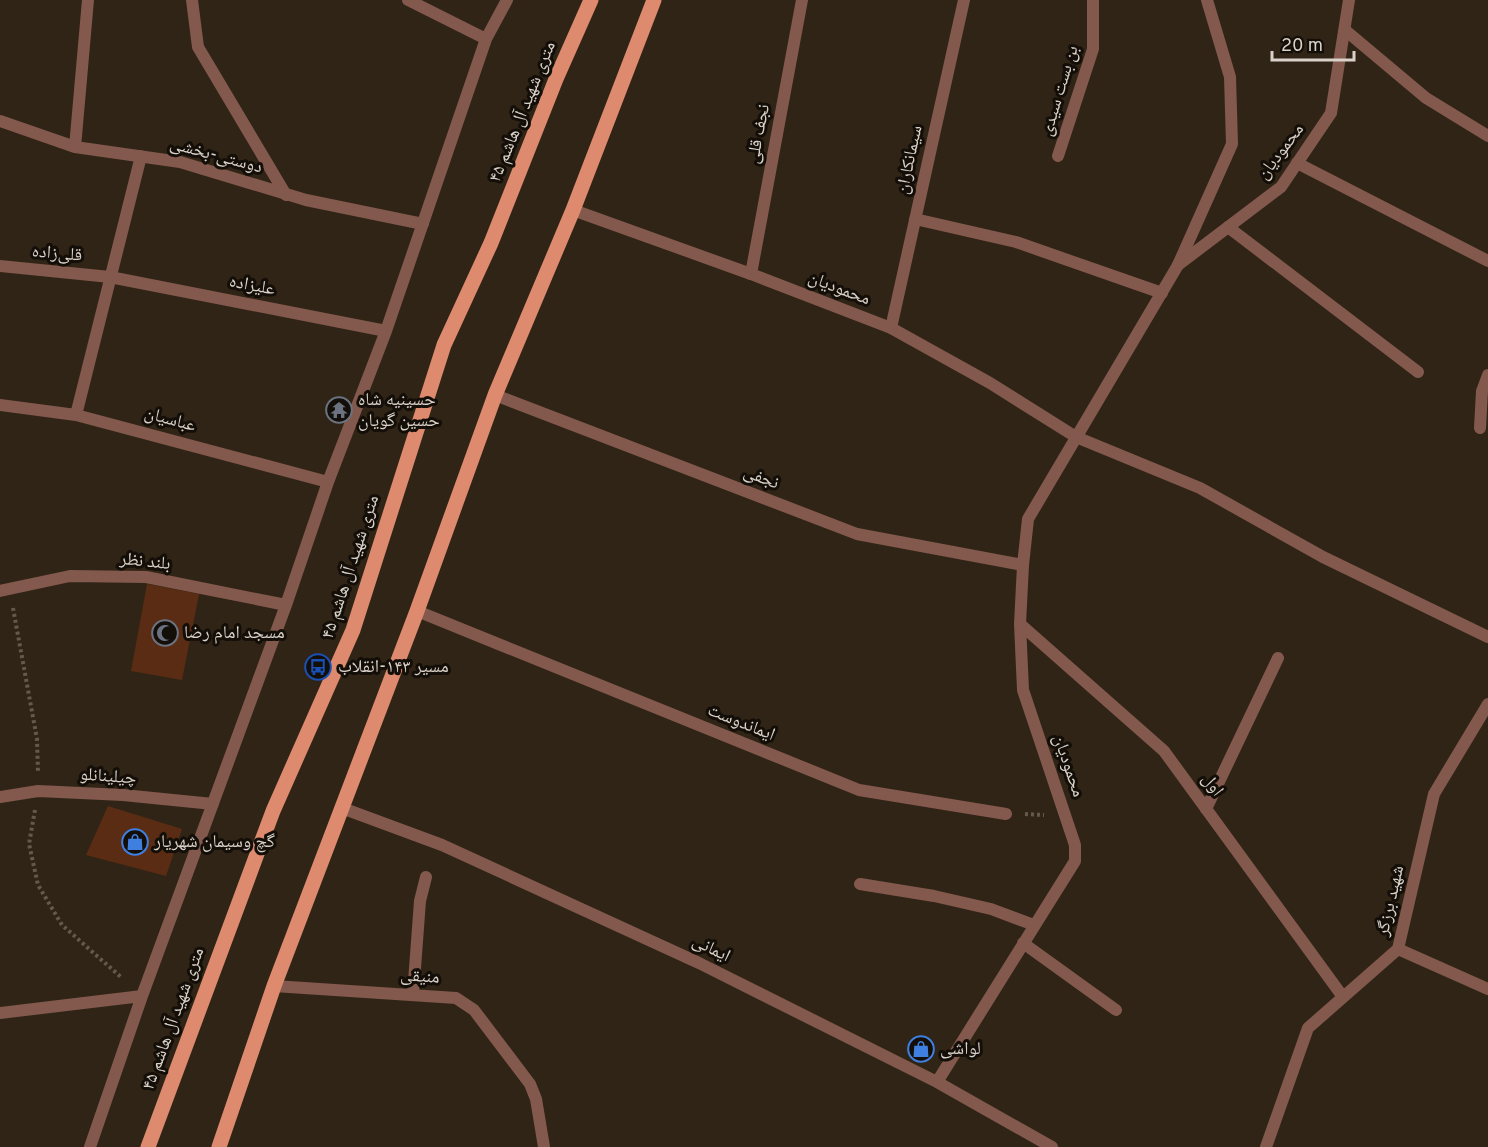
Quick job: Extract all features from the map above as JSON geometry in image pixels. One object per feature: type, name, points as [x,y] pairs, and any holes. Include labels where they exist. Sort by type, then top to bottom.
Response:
[{"type":"main road","name":"۴۵ متری شهید آل هاشم","points":[[148,1147],[273,811],[353,630],[444,345],[491,243],[556,79],[591,0]]},
{"type":"main road","points":[[219,1147],[274,986],[417,610],[495,395],[573,210],[654,0]]},
{"type":"street","points":[[75,147],[88,0]]},
{"type":"street","points":[[192,0],[198,47],[286,195]]},
{"type":"street","points":[[408,0],[486,39]]},
{"type":"street","points":[[90,1147],[142,996],[286,605],[328,482],[386,331],[486,39],[507,0]]},
{"type":"street","name":"نجف قلی","points":[[751,274],[802,0]]},
{"type":"street","name":"سیمانکاران","points":[[891,328],[964,0]]},
{"type":"street","name":"بن بست سیدی","points":[[1058,156],[1094,50],[1093,0]]},
{"type":"street","points":[[1178,265],[1232,144],[1230,77],[1207,0]]},
{"type":"street","name":"محمودیان","points":[[937,1082],[1075,861],[1075,845],[1066,815],[1023,690],[1020,624],[1028,519],[1178,265],[1281,187],[1331,113],[1350,0]]},
{"type":"street","points":[[1345,30],[1426,98],[1488,136]]},
{"type":"street","name":"دوستی-بخشی","points":[[0,121],[75,147],[180,162],[286,195],[423,224]]},
{"type":"street","points":[[76,415],[141,156]]},
{"type":"street","points":[[1297,163],[1488,261]]},
{"type":"street","name":"محمودیان","points":[[573,210],[751,274],[891,328],[990,383],[1076,437],[1200,488],[1323,557],[1488,637]]},
{"type":"street","points":[[915,219],[1016,242],[1162,293]]},
{"type":"street","points":[[1228,227],[1418,372]]},
{"type":"street","name":"قلی‌زاده","points":[[0,266],[110,277]]},
{"type":"street","name":"علیزاده","points":[[110,277],[386,331]]},
{"type":"street","points":[[1480,428],[1482,391],[1488,375]]},
{"type":"street","name":"نجفی","points":[[495,395],[857,534],[1023,565]]},
{"type":"street","name":"عباسیان","points":[[0,405],[76,415],[328,482]]},
{"type":"street","name":"بلند نظر","points":[[0,591],[70,576],[146,577],[286,605]]},
{"type":"street","name":"ایماندوست","points":[[417,610],[859,790],[1006,814]]},
{"type":"street","name":"اول","points":[[1020,624],[1164,751],[1343,997]]},
{"type":"street","points":[[1206,809],[1278,658]]},
{"type":"street","name":"شهید برزگر","points":[[1266,1147],[1308,1028],[1398,949],[1434,795],[1488,704]]},
{"type":"street","name":"چیلینانلو","points":[[0,797],[38,791],[123,795],[213,804]]},
{"type":"street","name":"ایمانی","points":[[342,808],[442,845],[699,963],[937,1082],[1052,1147]]},
{"type":"street","points":[[412,995],[420,901],[426,877]]},
{"type":"street","points":[[860,884],[934,896],[991,909],[1034,925]]},
{"type":"street","points":[[1023,943],[1116,1010]]},
{"type":"street","points":[[1398,949],[1488,989]]},
{"type":"street","name":"منیقی","points":[[274,986],[456,998],[474,1010],[530,1084],[536,1099],[544,1147]]},
{"type":"street","points":[[0,1013],[142,996]]},
{"type":"path","points":[[1006,814],[1066,815]]},
{"type":"building","name":"مسجد امام رضا","points":[[147,584],[199,594],[182,680],[131,671]]},
{"type":"building","name":"گچ وسیمان شهریار","points":[[108,806],[182,829],[166,876],[86,855]]},
{"type":"place","name":"حسینیه شاه حسین گویان","points":[[339,410]]},
{"type":"place","name":"مسجد امام رضا","points":[[165,633]]},
{"type":"place","name":"مسیر ۱۴۳-انقلاب","points":[[318,667]]},
{"type":"place","name":"گچ وسیمان شهریار","points":[[135,842]]},
{"type":"place","name":"لواشی","points":[[921,1049]]}]
